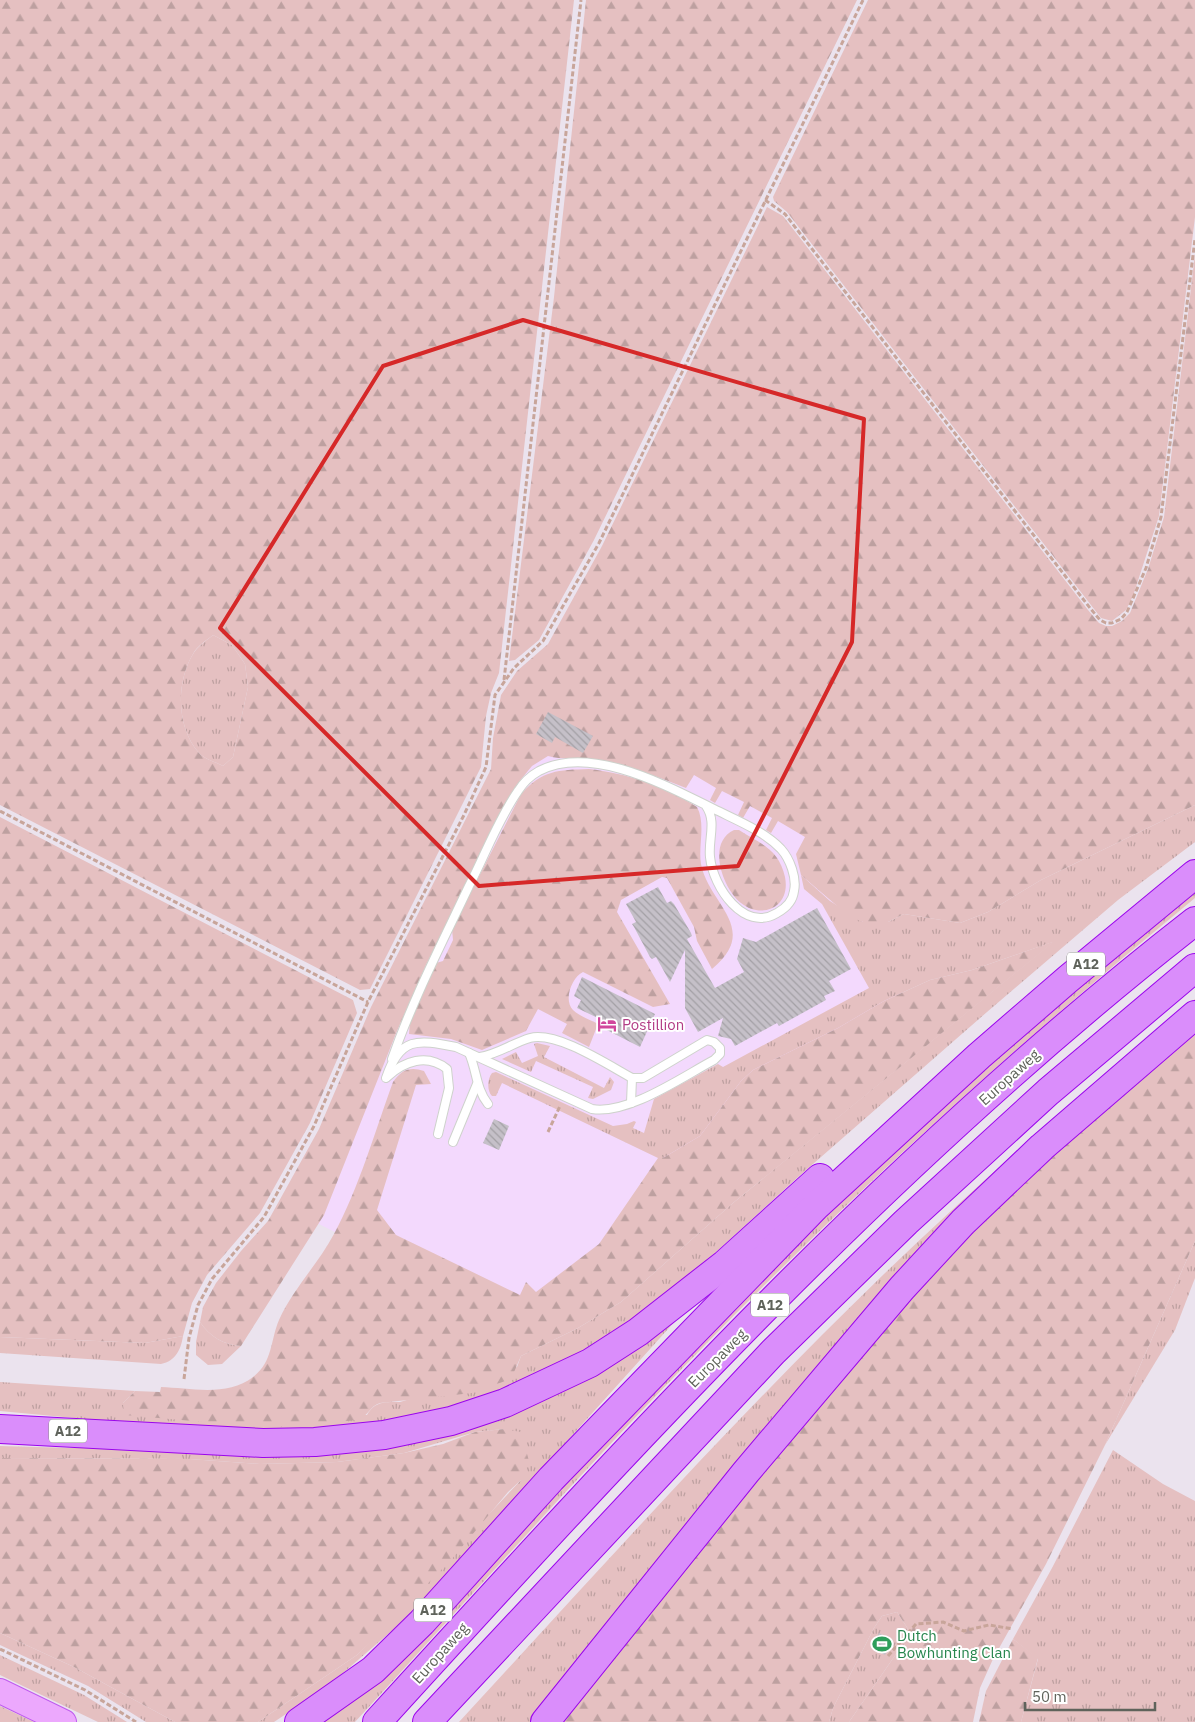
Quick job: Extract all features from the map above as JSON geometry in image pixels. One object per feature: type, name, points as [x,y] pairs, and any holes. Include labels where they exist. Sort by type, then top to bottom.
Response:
[{"type":"highway","name":"A12","points":[[299,1722],[373,1670],[422,1622],[551,1479],[815,1207],[979,1056],[1068,979],[1195,874]]},
{"type":"highway","name":"Europaweg","points":[[377,1722],[579,1501],[726,1347],[1001,1082],[1139,965],[1195,921]]},
{"type":"highway","name":"A12","points":[[427,1722],[780,1345],[906,1222],[1048,1092],[1195,968]]},
{"type":"highway","points":[[545,1722],[746,1472],[902,1288],[963,1222],[1042,1148],[1195,1015]]},
{"type":"highway","name":"A12","points":[[0,1429],[262,1443],[315,1442],[384,1435],[450,1421],[506,1403],[590,1363],[638,1332],[725,1264],[901,1105],[979,1056]]},
{"type":"main road","points":[[0,1691],[64,1722]]},
{"type":"lane","points":[[438,1134],[449,1088],[447,1069],[431,1060],[422,1059],[396,1068],[386,1078],[406,1020],[431,964],[509,806],[527,779],[538,771],[559,765],[589,764],[605,766],[655,781],[706,806],[768,839],[787,856],[795,887],[793,897],[779,913],[761,918],[749,916],[738,911],[727,898],[710,858],[713,820],[706,806]]},
{"type":"lane","points":[[392,1059],[399,1050],[421,1042],[456,1047],[469,1053],[592,1109],[605,1111],[631,1103],[714,1060],[720,1054],[720,1048],[714,1042],[707,1040],[643,1078],[632,1078],[562,1042],[544,1037],[530,1038],[494,1055],[480,1058]]},
{"type":"lane","points":[[453,1142],[477,1084],[477,1075],[469,1053]]},
{"type":"lane","points":[[631,1103],[632,1078]]},
{"type":"lane","points":[[477,1084],[488,1104]]},
{"type":"path","points":[[504,680],[581,0]]},
{"type":"path","points":[[184,1379],[189,1338],[198,1305],[212,1279],[264,1217],[314,1126],[368,1002],[464,815],[486,767],[495,695],[504,680],[543,641],[599,543],[863,0]]},
{"type":"path","points":[[765,200],[784,214],[1072,586],[1100,620],[1112,624],[1121,619],[1135,597],[1161,517],[1195,238]]},
{"type":"path","points":[[0,811],[368,1002]]},
{"type":"path","points":[[548,1132],[558,1110]]},
{"type":"path","points":[[888,1656],[916,1624],[943,1622],[964,1631],[989,1625],[1013,1629]]},
{"type":"path","points":[[0,1649],[85,1690],[136,1722]]},
{"type":"highlighted area","points":[[523,320],[864,419],[852,642],[738,866],[479,886],[220,628],[383,366]]},
{"type":"shaded area","points":[[549,693],[846,853],[907,1004],[521,1326],[311,1220]]},
{"type":"green space","points":[[0,0],[574,0],[499,673],[491,693],[486,716],[481,767],[370,989],[360,990],[0,805]],"holes":[[[213,635],[232,645],[245,664],[248,687],[233,757],[223,766],[201,755],[191,742],[183,718],[181,691],[187,665],[200,646]]]},
{"type":"green space","points":[[586,0],[857,0],[594,540],[539,640],[515,660],[509,661],[554,297]]},
{"type":"green space","points":[[868,0],[1195,0],[1195,217],[1159,516],[1133,596],[1126,610],[1112,621],[1101,618],[787,212],[774,201],[773,197]]},
{"type":"green space","points":[[767,207],[783,216],[1088,610],[1099,623],[1106,626],[1112,626],[1122,621],[1130,613],[1148,569],[1164,517],[1195,254],[1195,805],[1041,880],[988,912],[960,923],[904,914],[888,922],[863,922],[850,917],[801,875],[796,854],[805,837],[778,821],[771,833],[766,830],[772,818],[750,806],[743,818],[738,815],[744,802],[722,791],[715,803],[710,800],[716,788],[694,775],[686,788],[639,770],[615,764],[590,759],[548,756],[532,766],[518,783],[426,965],[397,1031],[324,1215],[241,1346],[223,1342],[208,1332],[200,1322],[203,1307],[216,1283],[268,1221],[319,1129],[371,1007],[491,769],[493,738],[501,695],[517,671],[548,644],[602,546]]},
{"type":"green space","points":[[213,635],[232,645],[245,664],[248,687],[233,757],[223,766],[201,755],[191,742],[186,730],[181,704],[181,691],[187,665],[195,651]]},
{"type":"green space","points":[[589,769],[631,777],[659,787],[697,807],[701,821],[701,864],[706,879],[728,916],[732,929],[732,941],[726,954],[712,969],[697,941],[694,927],[667,878],[662,877],[621,900],[617,912],[670,1004],[653,1007],[583,972],[572,984],[569,1001],[573,1010],[598,1024],[589,1047],[562,1033],[567,1024],[538,1009],[526,1031],[482,1050],[451,1039],[409,1034],[410,1020],[436,963],[443,961],[453,940],[452,929],[521,794],[536,780],[551,773]]},
{"type":"green space","points":[[1195,805],[1195,842],[1118,900],[987,1012],[797,1178],[692,1274],[636,1318],[585,1352],[497,1396],[391,1423],[300,1432],[170,1427],[0,1411],[0,1382],[135,1391],[123,1403],[367,1415],[373,1407],[381,1403],[400,1402],[517,1367],[521,1356],[578,1328],[621,1302],[733,1203],[1053,942],[972,970],[930,980],[884,1001],[838,1028],[753,1070],[741,1081],[700,1136],[663,1158],[658,1158],[502,1083],[496,1096],[492,1096],[488,1085],[492,1073],[496,1072],[613,1126],[634,1121],[636,1122],[633,1128],[644,1133],[654,1099],[718,1064],[723,1067],[869,988],[822,904],[804,889],[801,875],[830,901],[863,922],[888,922],[904,914],[960,923],[988,912],[1041,880]]},
{"type":"green space","points":[[0,817],[353,1000],[357,1013],[310,1123],[260,1213],[207,1275],[192,1303],[183,1336],[145,1343],[0,1337]]},
{"type":"green space","points":[[734,830],[739,830],[768,848],[782,868],[786,887],[784,896],[773,908],[758,910],[749,908],[741,903],[728,888],[720,866],[719,855],[721,845],[726,836]]},
{"type":"green space","points":[[1195,889],[1195,898],[1091,985],[938,1120],[838,1213],[733,1317],[569,1488],[355,1722],[313,1722],[445,1614],[610,1435],[781,1257],[991,1060]]},
{"type":"green space","points":[[1055,941],[733,1203],[621,1302],[578,1328],[521,1356],[511,1379],[472,1393],[380,1403],[358,1420],[272,1428],[124,1415],[123,1403],[135,1391],[160,1392],[161,1387],[208,1390],[232,1387],[253,1377],[264,1365],[268,1358],[279,1320],[298,1287],[328,1245],[343,1216],[359,1179],[393,1082],[406,1070],[424,1071],[431,1084],[416,1085],[377,1210],[396,1235],[520,1295],[526,1282],[536,1292],[599,1244],[658,1158],[663,1158],[700,1136],[741,1081],[753,1070],[838,1028],[884,1001],[930,980],[972,970]]},
{"type":"green space","points":[[1195,999],[1195,1002],[534,1722],[459,1722],[721,1439],[829,1328],[960,1203],[1115,1066]]},
{"type":"green space","points":[[1195,1032],[1195,1241],[1105,1445],[1046,1564],[993,1659],[980,1688],[973,1722],[849,1722],[903,1644],[908,1629],[897,1612],[882,1616],[874,1628],[833,1708],[829,1722],[557,1722],[899,1305],[1033,1169]]},
{"type":"green space","points":[[534,1044],[550,1046],[544,1057],[604,1088],[610,1077],[614,1082],[611,1090],[593,1099],[588,1098],[593,1087],[536,1061],[531,1072],[502,1059],[516,1052],[522,1063],[538,1056]]},
{"type":"green space","points":[[1195,1241],[1195,1278],[1175,1330],[1105,1445]]},
{"type":"green space","points":[[687,1308],[410,1615],[328,1686],[274,1722],[258,1722],[357,1655],[521,1480],[504,1429],[475,1432],[404,1453],[337,1462],[260,1464],[189,1459],[0,1458],[0,1446],[72,1448],[386,1445]]},
{"type":"green space","points":[[200,1322],[217,1339],[241,1346],[222,1364],[208,1365],[196,1355],[196,1342]]},
{"type":"green space","points":[[183,1336],[177,1354],[161,1364],[0,1353],[0,1337],[145,1343]]},
{"type":"green space","points":[[504,1429],[521,1432],[529,1461],[521,1480],[508,1492],[451,1560],[357,1655],[258,1722],[175,1722],[74,1667],[0,1633],[0,1458],[189,1459],[260,1464],[337,1462],[404,1453],[443,1444],[475,1432]]},
{"type":"green space","points":[[1113,1450],[1163,1484],[1195,1501],[1195,1722],[1021,1722],[1038,1659],[1013,1639]]},
{"type":"green space","points":[[897,1612],[908,1629],[903,1644],[849,1722],[829,1722],[833,1708],[874,1628],[882,1616]]},
{"type":"green space","points":[[0,1633],[74,1667],[175,1722],[146,1722],[88,1686],[0,1645]]},
{"type":"green space","points":[[1013,1639],[1038,1658],[1021,1722],[979,1722],[986,1691]]},
{"type":"green space","points":[[0,1655],[84,1695],[127,1722],[98,1722],[0,1675]]},
{"type":"green space","points":[[0,1706],[34,1722],[0,1722]]},
{"type":"building","points":[[548,712],[593,736],[583,753],[555,737],[552,743],[536,734]]},
{"type":"building","points":[[658,887],[667,903],[671,901],[674,904],[691,933],[692,936],[687,939],[715,988],[744,972],[737,959],[743,938],[756,942],[817,908],[851,969],[829,981],[835,991],[824,996],[826,1000],[779,1026],[777,1023],[735,1046],[731,1039],[718,1036],[723,1018],[698,1032],[685,1008],[685,950],[670,982],[656,957],[652,959],[650,957],[632,924],[636,922],[626,904]]},
{"type":"building","points":[[582,977],[655,1014],[640,1047],[599,1026],[602,1020],[577,1008],[581,1000],[574,996]]},
{"type":"building","points":[[494,1119],[509,1126],[499,1150],[483,1143]]},
{"type":"building","points":[[879,1633],[893,1640],[885,1655],[871,1647]]},
{"type":"place","name":"Postillion","points":[[607,1024]]},
{"type":"place","name":"Dutch Bowhunting Clan","points":[[882,1644]]}]
